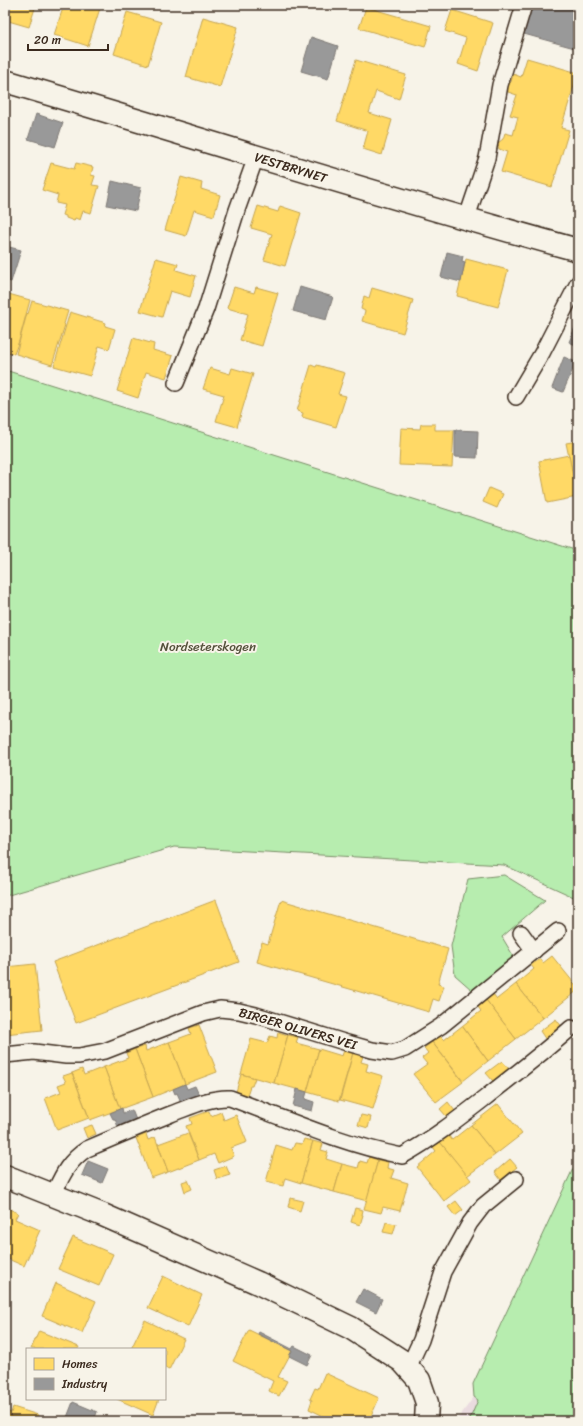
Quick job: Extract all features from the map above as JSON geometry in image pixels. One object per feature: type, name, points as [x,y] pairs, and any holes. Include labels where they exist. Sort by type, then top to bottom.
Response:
[{"type":"street","name":"VESTBRYNET","points":[[5,81],[466,220],[578,250]]},
{"type":"street","points":[[5,1176],[103,1215],[258,1283],[351,1328],[402,1361],[418,1380],[427,1403],[426,1421]]},
{"type":"lane","points":[[466,220],[487,158],[500,84],[524,5]]},
{"type":"lane","points":[[176,384],[206,309],[237,210],[256,157]]},
{"type":"lane","points":[[516,397],[542,353],[578,283]]},
{"type":"lane","name":"BIRGER OLIVERS VEI","points":[[5,1054],[34,1052],[66,1056],[91,1055],[203,1013],[220,1009],[256,1014],[344,1042],[372,1050],[392,1053],[405,1050],[441,1026],[558,931]]},
{"type":"lane","points":[[521,933],[534,951]]},
{"type":"lane","points":[[53,1195],[68,1165],[77,1155],[87,1149],[192,1106],[211,1100],[225,1098],[230,1098],[260,1108],[337,1138],[402,1156],[422,1144],[471,1109],[526,1067],[571,1028]]},
{"type":"lane","points":[[408,1368],[421,1340],[443,1272],[470,1223],[483,1206],[516,1179]]},
{"type":"shaded area","points":[[474,1397],[504,1421],[456,1421]]},
{"type":"green space","name":"Nordseterskogen","points":[[5,370],[578,551],[578,899],[504,865],[174,847],[5,896]]},
{"type":"green space","points":[[504,875],[545,900],[502,937],[514,957],[472,990],[455,975],[451,946],[468,879]]},
{"type":"green space","points":[[578,1158],[578,1421],[469,1421],[478,1400],[474,1397],[473,1384]]},
{"type":"building: Homes","points":[[5,5],[36,5],[29,27],[5,20]]},
{"type":"building: Homes","points":[[64,5],[101,5],[88,46],[54,35]]},
{"type":"building: Homes","points":[[366,7],[431,26],[425,47],[359,28]]},
{"type":"building: Homes","points":[[452,10],[493,23],[478,71],[458,64],[466,38],[445,31]]},
{"type":"building: Homes","points":[[127,12],[161,22],[148,65],[114,54]]},
{"type":"building: Homes","points":[[203,17],[238,27],[220,87],[186,77]]},
{"type":"building: Homes","points":[[527,58],[578,73],[561,128],[569,130],[552,187],[501,172],[507,152],[499,149],[498,143],[503,139],[505,133],[513,135],[518,117],[510,115],[517,95],[508,92],[507,86],[511,82],[513,74],[521,77]]},
{"type":"building: Homes","points":[[356,60],[406,75],[399,99],[376,91],[369,113],[392,120],[382,155],[363,149],[368,131],[337,121]]},
{"type":"building: Homes","points":[[51,163],[74,169],[76,163],[93,167],[91,175],[95,176],[92,185],[99,186],[91,213],[83,211],[80,220],[75,218],[74,221],[66,218],[66,216],[62,215],[65,205],[56,203],[58,195],[42,190]]},
{"type":"building: Homes","points":[[181,177],[202,183],[201,189],[220,195],[214,216],[194,210],[186,236],[165,230]]},
{"type":"building: Homes","points":[[258,206],[278,212],[280,206],[301,213],[285,266],[264,260],[272,234],[251,228]]},
{"type":"building: Homes","points":[[156,258],[178,264],[176,270],[196,276],[190,297],[170,291],[162,317],[140,311]]},
{"type":"building: Homes","points":[[466,259],[508,270],[498,307],[457,296]]},
{"type":"building: Homes","points":[[234,287],[254,293],[256,287],[278,293],[262,346],[240,340],[248,314],[227,308]]},
{"type":"building: Homes","points":[[372,288],[413,300],[403,333],[362,321],[365,311],[361,309],[364,296],[369,298]]},
{"type":"building: Homes","points":[[5,293],[30,300],[14,354],[5,351]]},
{"type":"building: Homes","points":[[32,301],[68,311],[52,365],[16,354],[27,313],[28,314]]},
{"type":"building: Homes","points":[[70,312],[106,323],[105,326],[115,329],[109,349],[99,346],[90,376],[54,366]]},
{"type":"building: Homes","points":[[133,338],[154,344],[153,350],[173,356],[166,378],[146,372],[138,398],[117,391]]},
{"type":"building: Homes","points":[[311,365],[316,367],[317,365],[345,373],[338,394],[346,396],[336,427],[302,417],[303,413],[297,411]]},
{"type":"building: Homes","points":[[210,368],[230,374],[232,368],[253,374],[237,427],[216,421],[224,395],[203,389]]},
{"type":"building: Homes","points":[[421,424],[435,424],[435,430],[454,430],[452,467],[399,465],[401,428],[420,429]]},
{"type":"building: Homes","points":[[578,441],[578,484],[575,485],[566,443]]},
{"type":"building: Homes","points":[[569,455],[577,497],[547,503],[539,461]]},
{"type":"building: Homes","points":[[489,488],[503,494],[497,508],[483,502]]},
{"type":"building: Homes","points":[[216,900],[239,962],[76,1023],[53,962]]},
{"type":"building: Homes","points":[[281,900],[448,949],[438,984],[444,986],[439,1001],[433,999],[429,1012],[257,962],[262,942],[268,944]]},
{"type":"building: Homes","points":[[552,956],[578,988],[578,990],[543,1018],[516,984],[534,969],[531,965],[540,959],[543,963]]},
{"type":"building: Homes","points":[[35,964],[42,1030],[5,1034],[5,967]]},
{"type":"building: Homes","points":[[516,984],[543,1018],[516,1039],[486,1000],[493,994],[497,999]]},
{"type":"building: Homes","points":[[486,1000],[516,1039],[488,1061],[462,1026],[481,1011],[478,1007]]},
{"type":"building: Homes","points":[[556,1019],[562,1027],[546,1040],[540,1031]]},
{"type":"building: Homes","points":[[199,1025],[217,1072],[185,1084],[169,1042],[191,1034],[189,1028]]},
{"type":"building: Homes","points":[[462,1026],[488,1061],[463,1081],[432,1042],[440,1036],[444,1040]]},
{"type":"building: Homes","points":[[278,1032],[288,1035],[274,1083],[241,1074],[251,1039],[267,1043],[270,1036],[277,1038]]},
{"type":"building: Homes","points":[[288,1035],[298,1037],[296,1043],[319,1049],[307,1092],[274,1083]]},
{"type":"building: Homes","points":[[169,1042],[185,1084],[153,1097],[135,1049],[145,1046],[146,1051]]},
{"type":"building: Homes","points":[[432,1042],[463,1082],[436,1102],[413,1074],[427,1064],[422,1058],[428,1053],[424,1048]]},
{"type":"building: Homes","points":[[135,1049],[153,1097],[120,1109],[104,1067],[128,1058],[126,1053]]},
{"type":"building: Homes","points":[[319,1049],[342,1056],[344,1050],[353,1053],[339,1101],[307,1092]]},
{"type":"building: Homes","points":[[353,1053],[363,1056],[361,1062],[368,1064],[366,1071],[383,1076],[373,1109],[340,1100]]},
{"type":"building: Homes","points":[[502,1061],[509,1069],[493,1081],[486,1073]]},
{"type":"building: Homes","points":[[104,1067],[120,1109],[90,1120],[72,1073],[82,1069],[84,1075]]},
{"type":"building: Homes","points":[[72,1073],[89,1118],[57,1130],[45,1098],[61,1092],[58,1085],[66,1082],[63,1076]]},
{"type":"building: Homes","points":[[241,1074],[255,1078],[247,1095],[236,1092]]},
{"type":"building: Homes","points":[[448,1102],[455,1111],[447,1117],[440,1109]]},
{"type":"building: Homes","points":[[498,1104],[522,1134],[495,1155],[471,1125]]},
{"type":"building: Homes","points":[[209,1111],[211,1116],[221,1112],[224,1120],[236,1115],[247,1142],[231,1148],[234,1156],[218,1163],[214,1154],[199,1160],[186,1126],[192,1124],[190,1118]]},
{"type":"building: Homes","points":[[361,1115],[371,1117],[368,1128],[358,1125]]},
{"type":"building: Homes","points":[[92,1125],[96,1134],[87,1138],[83,1128]]},
{"type":"building: Homes","points":[[471,1125],[495,1155],[467,1176],[440,1142],[448,1135],[452,1140]]},
{"type":"building: Homes","points":[[188,1133],[199,1160],[168,1172],[158,1144]]},
{"type":"building: Homes","points":[[146,1134],[148,1140],[155,1137],[168,1172],[151,1178],[136,1138]]},
{"type":"building: Homes","points":[[304,1139],[313,1141],[301,1183],[285,1178],[283,1186],[266,1182],[276,1145],[292,1150],[295,1143],[302,1144]]},
{"type":"building: Homes","points":[[313,1141],[323,1144],[321,1150],[328,1152],[326,1159],[342,1164],[334,1192],[301,1183]]},
{"type":"building: Homes","points":[[440,1142],[471,1180],[444,1201],[417,1167],[436,1151],[433,1147]]},
{"type":"building: Homes","points":[[369,1157],[378,1160],[367,1201],[334,1192],[342,1164],[358,1168],[360,1161],[367,1163]]},
{"type":"building: Homes","points":[[510,1159],[517,1167],[501,1180],[495,1172]]},
{"type":"building: Homes","points":[[378,1160],[388,1162],[387,1168],[394,1170],[391,1178],[408,1183],[400,1211],[383,1207],[381,1213],[364,1209]]},
{"type":"building: Homes","points":[[226,1166],[230,1175],[217,1179],[214,1170]]},
{"type":"building: Homes","points":[[188,1180],[192,1189],[185,1192],[182,1182]]},
{"type":"building: Homes","points":[[290,1198],[303,1201],[300,1211],[288,1207]]},
{"type":"building: Homes","points":[[456,1201],[463,1210],[455,1216],[448,1207]]},
{"type":"building: Homes","points":[[5,1207],[18,1213],[15,1219],[40,1230],[24,1266],[8,1259],[9,1257],[5,1255]]},
{"type":"building: Homes","points":[[355,1208],[363,1210],[360,1225],[351,1222]]},
{"type":"building: Homes","points":[[386,1222],[396,1224],[393,1234],[383,1232]]},
{"type":"building: Homes","points":[[73,1237],[113,1254],[99,1286],[58,1269]]},
{"type":"building: Homes","points":[[163,1276],[202,1295],[188,1327],[148,1308]]},
{"type":"building: Homes","points":[[56,1283],[96,1301],[82,1333],[42,1316]]},
{"type":"building: Homes","points":[[145,1320],[184,1339],[169,1370],[166,1368],[166,1348],[131,1348]]},
{"type":"building: Homes","points":[[249,1330],[292,1351],[278,1377],[287,1381],[279,1396],[269,1391],[273,1381],[233,1361]]},
{"type":"building: Homes","points":[[39,1331],[79,1347],[78,1348],[31,1348]]},
{"type":"building: Homes","points":[[325,1373],[379,1398],[369,1421],[334,1421],[309,1409],[312,1400],[310,1399],[315,1388],[318,1389]]},
{"type":"building: Homes","points":[[119,1400],[159,1400],[153,1415]]},
{"type":"building: Homes","points":[[13,1407],[38,1415],[37,1421],[5,1421],[5,1411],[11,1413]]},
{"type":"building: Industry","points":[[532,5],[572,5],[578,7],[578,49],[524,34]]},
{"type":"building: Industry","points":[[311,37],[338,46],[328,79],[301,71]]},
{"type":"building: Industry","points":[[36,114],[63,123],[55,147],[28,139]]},
{"type":"building: Industry","points":[[112,181],[141,188],[136,211],[107,205]]},
{"type":"building: Industry","points":[[5,246],[21,250],[11,282],[5,280]]},
{"type":"building: Industry","points":[[447,252],[463,256],[462,261],[465,262],[461,282],[441,277]]},
{"type":"building: Industry","points":[[300,287],[333,297],[326,320],[293,311]]},
{"type":"building: Industry","points":[[578,320],[578,346],[569,342]]},
{"type":"building: Industry","points":[[564,357],[576,362],[563,392],[552,388]]},
{"type":"building: Industry","points":[[455,430],[478,431],[477,458],[455,457]]},
{"type":"building: Industry","points":[[185,1084],[187,1089],[195,1086],[199,1095],[181,1102],[177,1093],[175,1094],[173,1089]]},
{"type":"building: Industry","points":[[297,1089],[307,1092],[305,1099],[314,1102],[312,1111],[293,1106]]},
{"type":"building: Industry","points":[[122,1108],[123,1113],[132,1110],[136,1120],[118,1127],[115,1119],[113,1119],[110,1113]]},
{"type":"building: Industry","points":[[88,1161],[108,1169],[102,1183],[82,1175]]},
{"type":"building: Industry","points":[[363,1289],[382,1299],[376,1312],[356,1302]]},
{"type":"building: Industry","points":[[259,1332],[292,1349],[294,1346],[312,1355],[307,1365],[289,1356],[292,1351],[258,1334]]},
{"type":"building: Industry","points":[[73,1402],[97,1412],[94,1421],[66,1420]]}]
